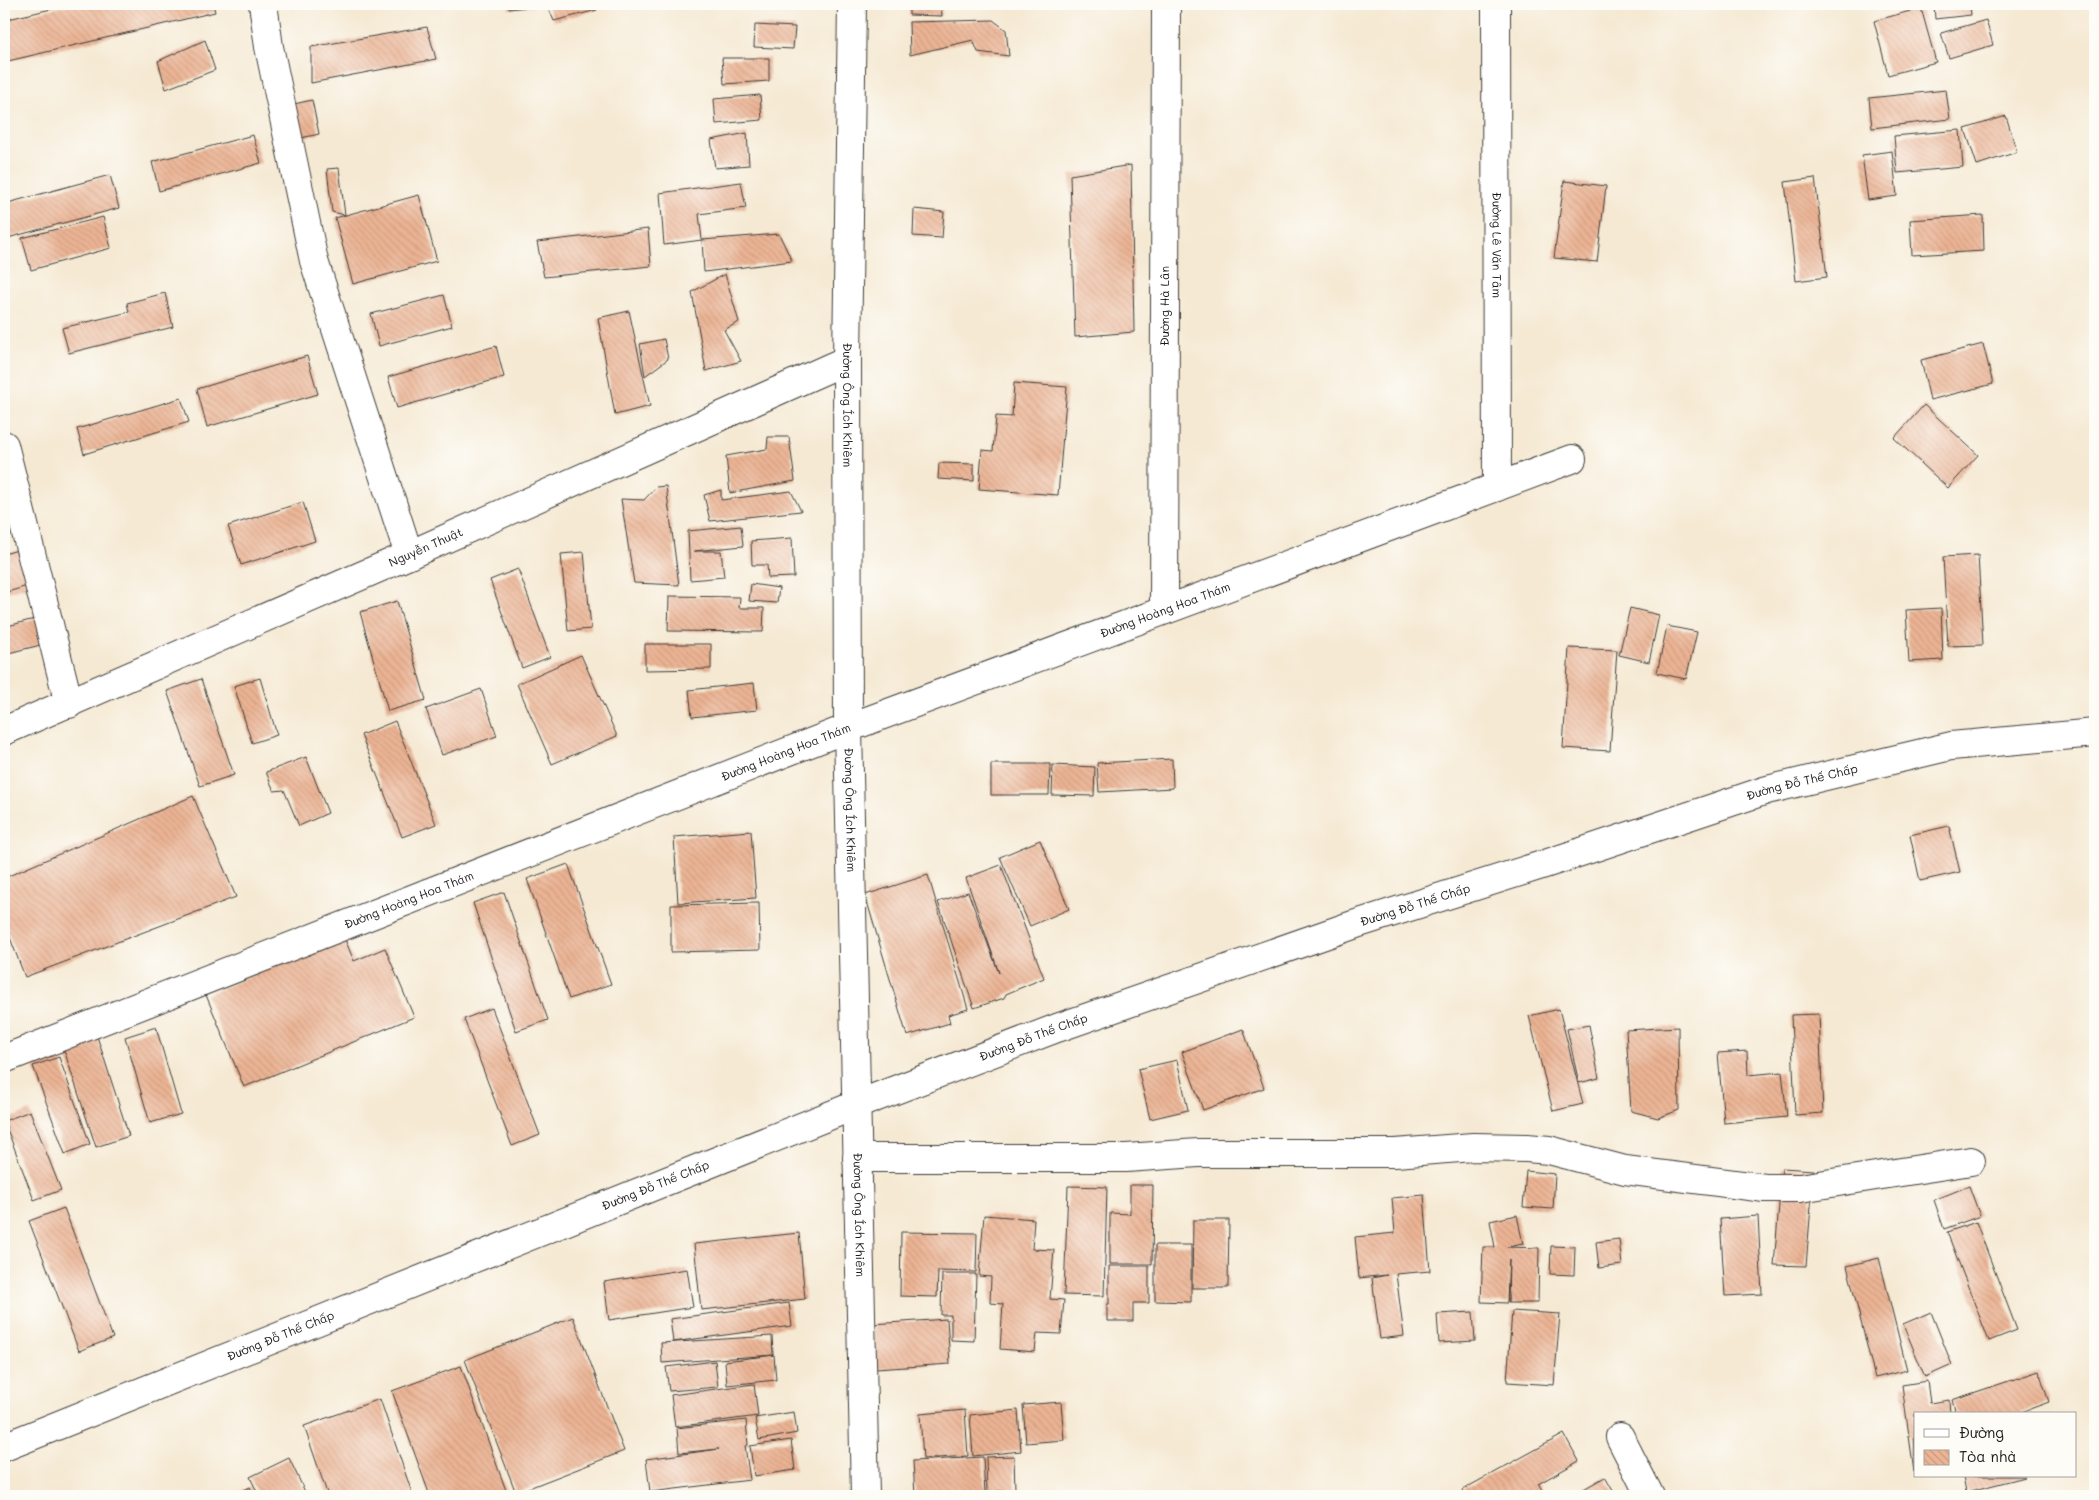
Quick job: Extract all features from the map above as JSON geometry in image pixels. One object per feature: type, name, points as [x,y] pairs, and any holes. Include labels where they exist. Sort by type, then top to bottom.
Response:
[{"type":"street","points":[[263,4],[269,47],[314,261],[409,555]]},
{"type":"street","name":"Đường Ông Ích Khiêm","points":[[852,4],[847,360],[848,728],[865,1496]]},
{"type":"street","name":"Đường Hà Lân","points":[[1164,610],[1166,4]]},
{"type":"street","name":"Đường Lê Văn Tâm","points":[[1496,4],[1497,487]]},
{"type":"street","name":"Nguyễn Thuật","points":[[4,731],[409,555],[847,360]]},
{"type":"street","points":[[4,445],[69,704]]},
{"type":"street","name":"Đường Hoàng Hoa Thám","points":[[4,1059],[848,728],[1572,459]]},
{"type":"street","name":"Đường Đỗ Thế Chấp","points":[[4,1447],[856,1105],[1057,1028],[1356,924],[1545,864],[1767,790],[1952,746],[2095,733]]},
{"type":"street","points":[[857,1158],[1126,1158],[1198,1153],[1395,1153],[1473,1146],[1549,1150],[1625,1170],[1765,1188],[1800,1188],[1970,1160]]},
{"type":"street","points":[[1620,1437],[1650,1496]]},
{"type":"building","points":[[73,4],[213,4],[215,12],[4,62],[4,20]]},
{"type":"building","points":[[509,4],[534,4],[534,6],[509,9]]},
{"type":"building","points":[[547,4],[596,4],[597,10],[554,21]]},
{"type":"building","points":[[909,4],[941,4],[942,16],[909,15]]},
{"type":"building","points":[[947,4],[1042,4],[1042,5],[948,7]]},
{"type":"building","points":[[1934,4],[1970,4],[1971,15],[1935,19]]},
{"type":"building","points":[[1921,8],[1936,62],[1888,75],[1874,21]]},
{"type":"building","points":[[993,20],[1006,30],[1009,56],[978,52],[973,40],[910,55],[909,22]]},
{"type":"building","points":[[1986,20],[1993,45],[1949,58],[1941,33]]},
{"type":"building","points":[[755,25],[795,27],[793,49],[754,47]]},
{"type":"building","points":[[427,27],[436,59],[311,83],[311,47]]},
{"type":"building","points":[[205,40],[215,70],[166,89],[158,61]]},
{"type":"building","points":[[722,58],[769,58],[769,81],[724,84]]},
{"type":"building","points":[[1946,90],[1950,119],[1872,128],[1869,98]]},
{"type":"building","points":[[760,95],[762,120],[716,124],[714,99]]},
{"type":"building","points":[[312,100],[319,134],[301,138],[294,104]]},
{"type":"building","points":[[2006,116],[2017,152],[1977,165],[1965,129]]},
{"type":"building","points":[[1960,130],[1963,167],[1897,173],[1894,136]]},
{"type":"building","points":[[747,133],[749,165],[715,168],[711,140]]},
{"type":"building","points":[[253,135],[261,163],[159,191],[152,162]]},
{"type":"building","points":[[1892,151],[1897,196],[1868,200],[1862,155]]},
{"type":"building","points":[[1131,165],[1134,332],[1075,337],[1070,175]]},
{"type":"building","points":[[339,168],[345,215],[332,212],[327,169]]},
{"type":"building","points":[[110,175],[119,208],[4,239],[4,204]]},
{"type":"building","points":[[1815,178],[1827,277],[1796,281],[1785,182]]},
{"type":"building","points":[[1564,181],[1606,186],[1597,262],[1554,258]]},
{"type":"building","points":[[741,182],[746,208],[699,214],[702,240],[664,245],[660,193]]},
{"type":"building","points":[[419,195],[437,261],[353,284],[335,218]]},
{"type":"building","points":[[914,209],[944,212],[942,238],[913,236]]},
{"type":"building","points":[[1983,215],[1984,251],[1912,255],[1910,220]]},
{"type":"building","points":[[103,217],[111,248],[31,270],[22,238]]},
{"type":"building","points":[[648,229],[651,266],[544,277],[537,242]]},
{"type":"building","points":[[779,234],[792,261],[704,272],[702,240]]},
{"type":"building","points":[[725,274],[739,322],[724,330],[741,361],[706,371],[692,292]]},
{"type":"building","points":[[165,293],[173,327],[69,353],[62,328],[129,312],[127,303]]},
{"type":"building","points":[[444,295],[452,326],[379,346],[371,314]]},
{"type":"building","points":[[629,311],[650,406],[615,415],[598,318]]},
{"type":"building","points":[[664,339],[668,359],[645,376],[640,344]]},
{"type":"building","points":[[1983,344],[1993,384],[1930,400],[1921,360]]},
{"type":"building","points":[[496,346],[504,377],[397,408],[388,377]]},
{"type":"building","points":[[307,356],[318,394],[207,427],[197,389]]},
{"type":"building","points":[[1014,383],[1067,387],[1058,495],[979,489],[982,450],[993,451],[996,416],[1012,417]]},
{"type":"building","points":[[181,398],[189,422],[84,454],[77,429]]},
{"type":"building","points":[[1924,405],[1978,455],[1948,488],[1894,438]]},
{"type":"building","points":[[768,437],[789,437],[795,481],[730,493],[726,456],[767,449]]},
{"type":"building","points":[[939,463],[974,464],[974,481],[938,479]]},
{"type":"building","points":[[666,486],[679,585],[634,583],[621,499],[644,500],[656,487]]},
{"type":"building","points":[[721,490],[721,500],[791,491],[801,511],[710,521],[704,495]]},
{"type":"building","points":[[303,502],[315,541],[241,565],[228,526]]},
{"type":"building","points":[[741,526],[743,546],[694,551],[721,551],[724,577],[690,580],[688,531]]},
{"type":"building","points":[[792,538],[794,577],[768,578],[767,565],[752,565],[751,541]]},
{"type":"building","points":[[21,549],[31,585],[4,593],[4,554]]},
{"type":"building","points":[[584,552],[591,629],[568,631],[561,554]]},
{"type":"building","points":[[1978,555],[1983,645],[1948,646],[1943,557]]},
{"type":"building","points":[[518,569],[550,657],[522,668],[490,580]]},
{"type":"building","points":[[751,584],[779,588],[777,603],[749,601]]},
{"type":"building","points":[[669,596],[740,597],[739,608],[764,608],[763,632],[668,631]]},
{"type":"building","points":[[397,601],[426,700],[388,711],[360,612]]},
{"type":"building","points":[[1630,608],[1659,615],[1649,662],[1619,655]]},
{"type":"building","points":[[1941,608],[1943,660],[1909,662],[1906,610]]},
{"type":"building","points":[[38,618],[45,644],[4,654],[4,627]]},
{"type":"building","points":[[1667,626],[1697,632],[1686,679],[1657,673]]},
{"type":"building","points":[[645,644],[711,644],[711,669],[645,670]]},
{"type":"building","points":[[1569,648],[1617,650],[1610,751],[1563,748]]},
{"type":"building","points":[[581,655],[617,736],[552,764],[517,684]]},
{"type":"building","points":[[260,678],[277,735],[252,743],[234,686]]},
{"type":"building","points":[[201,679],[234,775],[200,786],[167,691]]},
{"type":"building","points":[[754,683],[757,710],[692,717],[689,690]]},
{"type":"building","points":[[481,689],[497,736],[442,755],[426,709]]},
{"type":"building","points":[[395,721],[436,824],[402,837],[361,735]]},
{"type":"building","points":[[306,757],[328,813],[299,826],[284,790],[274,791],[266,772]]},
{"type":"building","points":[[1172,759],[1173,788],[1099,792],[1097,763]]},
{"type":"building","points":[[991,764],[1050,764],[1049,795],[991,795]]},
{"type":"building","points":[[1053,765],[1095,767],[1094,796],[1052,795]]},
{"type":"building","points":[[193,796],[236,897],[25,977],[4,922],[4,878]]},
{"type":"building","points":[[1949,826],[1960,872],[1920,881],[1910,835]]},
{"type":"building","points":[[751,831],[756,898],[678,903],[674,837]]},
{"type":"building","points":[[1040,840],[1069,909],[1030,926],[1000,857]]},
{"type":"building","points":[[568,864],[611,984],[569,999],[527,879]]},
{"type":"building","points":[[1001,865],[1044,978],[1006,994],[1004,998],[974,1008],[938,902],[968,892],[999,973],[966,878]]},
{"type":"building","points":[[928,875],[968,1009],[948,1015],[950,1023],[907,1036],[865,895]]},
{"type":"building","points":[[504,892],[548,1020],[516,1031],[473,903]]},
{"type":"building","points":[[759,903],[760,950],[671,952],[671,905]]},
{"type":"building","points":[[344,937],[354,961],[385,948],[414,1017],[244,1087],[206,995]]},
{"type":"building","points":[[492,1008],[540,1135],[512,1146],[464,1019]]},
{"type":"building","points":[[1559,1009],[1583,1104],[1553,1111],[1529,1016]]},
{"type":"building","points":[[1819,1014],[1823,1113],[1795,1115],[1791,1015]]},
{"type":"building","points":[[1589,1025],[1599,1078],[1579,1083],[1567,1029]]},
{"type":"building","points":[[156,1027],[181,1114],[150,1123],[125,1037]]},
{"type":"building","points":[[1678,1027],[1679,1110],[1658,1118],[1631,1111],[1626,1030]]},
{"type":"building","points":[[1243,1029],[1264,1088],[1203,1110],[1182,1052]]},
{"type":"building","points":[[95,1030],[129,1136],[96,1147],[61,1041]]},
{"type":"building","points":[[1747,1051],[1748,1075],[1782,1072],[1787,1117],[1724,1123],[1718,1053]]},
{"type":"building","points":[[59,1057],[90,1144],[65,1154],[33,1066]]},
{"type":"building","points":[[1177,1060],[1188,1110],[1150,1119],[1138,1069]]},
{"type":"building","points":[[30,1111],[61,1190],[34,1200],[4,1121]]},
{"type":"building","points":[[1782,1168],[1814,1170],[1806,1266],[1774,1265]]},
{"type":"building","points":[[1526,1171],[1555,1174],[1553,1209],[1523,1207]]},
{"type":"building","points":[[1130,1185],[1153,1185],[1152,1264],[1110,1264],[1110,1213],[1130,1214]]},
{"type":"building","points":[[1068,1186],[1107,1187],[1104,1296],[1064,1295]]},
{"type":"building","points":[[1969,1186],[1980,1216],[1944,1229],[1934,1200]]},
{"type":"building","points":[[1424,1195],[1430,1271],[1396,1274],[1404,1336],[1380,1339],[1372,1278],[1387,1275],[1359,1278],[1355,1237],[1395,1233],[1392,1198]]},
{"type":"building","points":[[64,1208],[113,1338],[79,1351],[29,1221]]},
{"type":"building","points":[[984,1215],[1034,1219],[1032,1249],[1054,1250],[1050,1299],[1064,1300],[1061,1334],[1037,1333],[1035,1352],[1000,1349],[1003,1304],[990,1303],[991,1277],[979,1276]]},
{"type":"building","points":[[1517,1215],[1523,1244],[1507,1247],[1539,1248],[1538,1303],[1508,1303],[1509,1259],[1507,1303],[1481,1302],[1483,1247],[1495,1247],[1490,1221]]},
{"type":"building","points":[[1758,1216],[1762,1294],[1725,1296],[1720,1219]]},
{"type":"building","points":[[1193,1220],[1229,1220],[1228,1288],[1192,1288]]},
{"type":"building","points":[[1976,1222],[2017,1330],[1989,1341],[1947,1232]]},
{"type":"building","points":[[901,1232],[977,1233],[976,1272],[938,1271],[937,1297],[900,1296]]},
{"type":"building","points":[[799,1233],[805,1299],[701,1310],[694,1244]]},
{"type":"building","points":[[1619,1239],[1622,1265],[1599,1268],[1596,1242]]},
{"type":"building","points":[[1155,1245],[1191,1245],[1191,1302],[1155,1301]]},
{"type":"building","points":[[1551,1246],[1575,1247],[1574,1275],[1550,1274]]},
{"type":"building","points":[[1879,1258],[1907,1370],[1875,1378],[1847,1266]]},
{"type":"building","points":[[1109,1266],[1149,1266],[1149,1303],[1133,1303],[1133,1321],[1107,1321]]},
{"type":"building","points":[[687,1269],[693,1307],[609,1320],[604,1282]]},
{"type":"building","points":[[942,1274],[976,1274],[974,1341],[951,1340],[951,1315],[941,1315]]},
{"type":"building","points":[[789,1303],[792,1326],[673,1342],[670,1319]]},
{"type":"building","points":[[1512,1311],[1560,1314],[1554,1385],[1507,1382]]},
{"type":"building","points":[[1473,1312],[1475,1341],[1439,1343],[1437,1314]]},
{"type":"building","points":[[1931,1312],[1952,1365],[1925,1377],[1903,1324]]},
{"type":"building","points":[[573,1317],[624,1451],[516,1493],[465,1360]]},
{"type":"building","points":[[947,1319],[950,1364],[876,1369],[873,1324]]},
{"type":"building","points":[[772,1336],[773,1355],[662,1363],[661,1343]]},
{"type":"building","points":[[774,1355],[776,1380],[727,1385],[725,1361]]},
{"type":"building","points":[[715,1361],[718,1387],[669,1391],[666,1367]]},
{"type":"building","points":[[461,1366],[508,1496],[430,1496],[392,1391]]},
{"type":"building","points":[[2039,1371],[2049,1402],[2022,1412],[1955,1412],[1952,1400]]},
{"type":"building","points":[[1927,1381],[1930,1403],[1949,1400],[1950,1412],[1914,1412],[1914,1472],[1902,1385]]},
{"type":"building","points":[[754,1384],[758,1416],[675,1427],[671,1395]]},
{"type":"building","points":[[380,1399],[413,1496],[328,1496],[304,1426]]},
{"type":"building","points":[[1061,1402],[1064,1440],[1026,1443],[1023,1405]]},
{"type":"building","points":[[965,1410],[968,1456],[923,1459],[920,1414]]},
{"type":"building","points":[[1018,1410],[1021,1451],[973,1456],[970,1415]]},
{"type":"building","points":[[794,1412],[797,1433],[759,1440],[755,1418]]},
{"type":"building","points":[[746,1420],[748,1445],[745,1446],[750,1480],[650,1492],[646,1459],[719,1449],[679,1453],[677,1428]]},
{"type":"building","points":[[1564,1434],[1579,1461],[1538,1484],[1545,1496],[1465,1496],[1462,1490]]},
{"type":"building","points":[[791,1440],[795,1470],[754,1476],[750,1446]]},
{"type":"building","points":[[1014,1456],[1015,1490],[987,1492],[986,1457]]},
{"type":"building","points":[[983,1457],[985,1494],[915,1496],[913,1461]]},
{"type":"building","points":[[289,1458],[307,1496],[259,1496],[250,1477]]},
{"type":"building","points":[[1605,1477],[1616,1496],[1571,1496]]},
{"type":"building","points":[[1963,1478],[2021,1478],[1966,1492]]},
{"type":"building","points":[[250,1487],[254,1496],[228,1496]]}]
